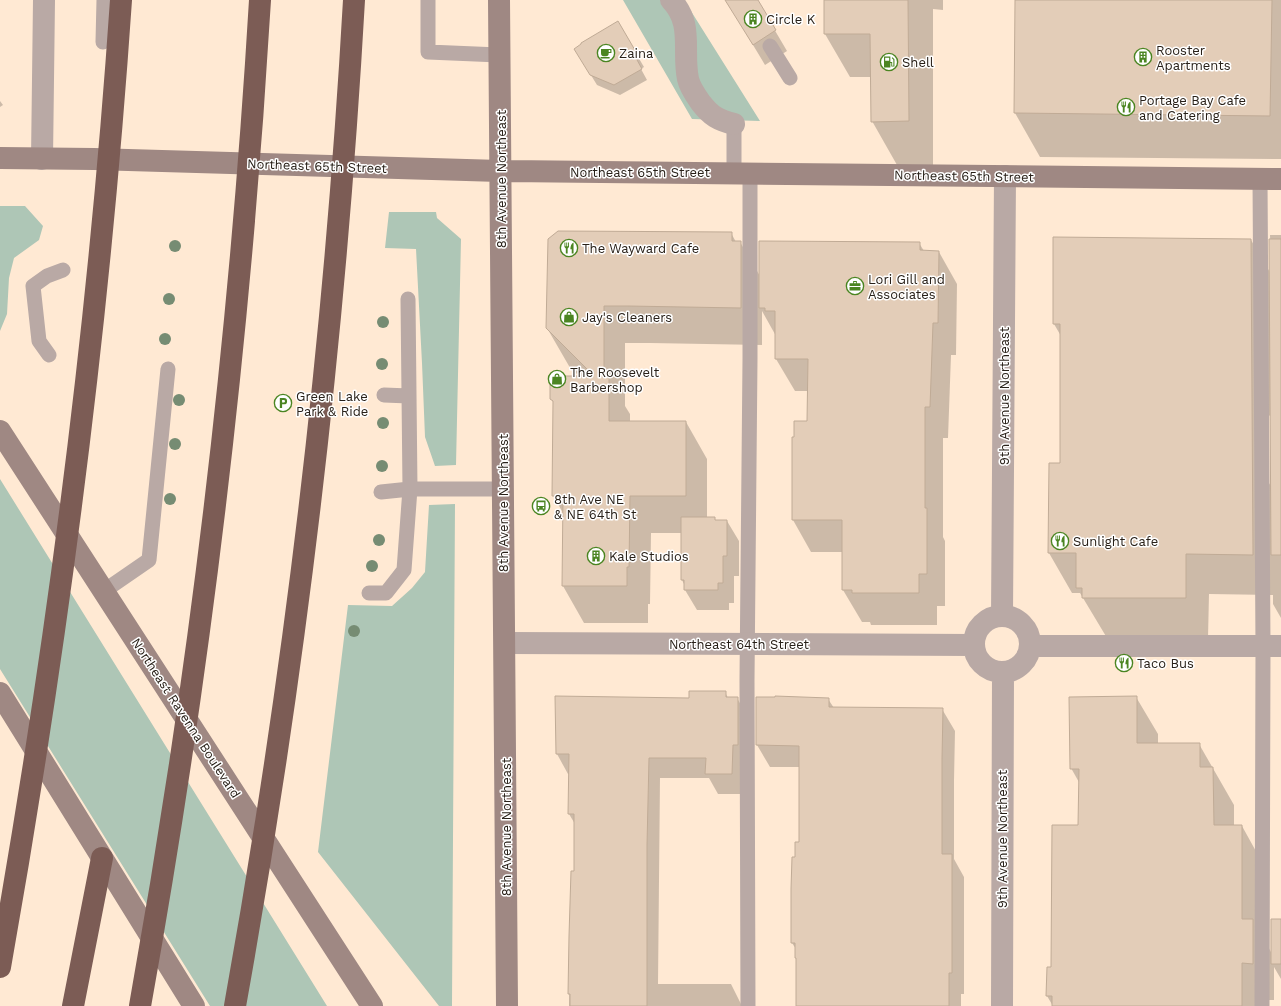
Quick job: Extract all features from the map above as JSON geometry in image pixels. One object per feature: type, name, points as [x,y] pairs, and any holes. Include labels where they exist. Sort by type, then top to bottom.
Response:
[{"type":"highway","points":[[0,967],[21,850],[46,691],[88,374],[104,214],[121,0]]},
{"type":"highway","points":[[140,1006],[177,784],[197,651],[215,509],[230,375],[243,233],[260,0]]},
{"type":"highway","points":[[235,1006],[254,900],[285,700],[311,498],[332,297],[349,95],[354,0]]},
{"type":"highway","points":[[73,1006],[102,858]]},
{"type":"main road","name":"8th Avenue Northeast","points":[[499,0],[507,1006]]},
{"type":"main road","name":"Northeast 65th Street","points":[[0,158],[500,171],[1271,179]]},
{"type":"main road","name":"Northeast Ravenna Boulevard","points":[[0,431],[372,1006]]},
{"type":"main road","points":[[0,694],[194,1006]]},
{"type":"street","points":[[42,159],[44,0]]},
{"type":"street","points":[[671,0],[678,10],[685,26],[687,69],[690,86],[706,110],[720,120],[734,124]]},
{"type":"street","name":"9th Avenue Northeast","points":[[1002,616],[1005,176]]},
{"type":"street","points":[[1002,616],[1016,620],[1023,625],[1028,632],[1030,646],[1026,658],[1021,665],[1003,673],[993,672],[984,667],[974,650],[973,641],[976,631],[982,624],[989,618],[1002,616]]},
{"type":"street","name":"Northeast 64th Street","points":[[505,643],[974,645]]},
{"type":"street","points":[[1030,646],[1272,646]]},
{"type":"street","name":"9th Avenue Northeast","points":[[1002,1006],[1003,673]]},
{"type":"lane","points":[[103,42],[104,0]]},
{"type":"lane","points":[[428,0],[428,52],[499,55]]},
{"type":"lane","points":[[770,46],[790,78]]},
{"type":"lane","points":[[734,124],[742,173],[750,359],[747,644],[748,1006]]},
{"type":"lane","points":[[1262,1006],[1272,646],[1271,179]]},
{"type":"lane","points":[[49,355],[39,341],[33,286],[47,276],[63,270]]},
{"type":"lane","points":[[369,593],[386,593],[404,570],[410,490],[408,299]]},
{"type":"lane","points":[[104,591],[149,560],[168,369]]},
{"type":"lane","points":[[384,395],[409,396]]},
{"type":"lane","points":[[381,492],[410,490],[503,490]]},
{"type":"green space","points":[[623,0],[684,0],[760,121],[692,119]]},
{"type":"green space","points":[[0,206],[25,206],[43,226],[39,240],[14,258],[9,278],[7,314],[0,331]]},
{"type":"green space","points":[[389,212],[436,212],[437,218],[461,239],[456,465],[435,466],[425,437],[416,249],[385,248]]},
{"type":"green space","points":[[0,479],[327,1006],[210,1006],[0,669]]},
{"type":"green space","points":[[455,504],[452,1006],[439,1006],[318,852],[348,605],[392,606],[412,588],[425,572],[429,505]]},
{"type":"building","name":"Circle K","points":[[725,0],[758,0],[776,30],[753,45]]},
{"type":"building","points":[[824,0],[908,0],[909,121],[871,122],[870,34],[824,34]]},
{"type":"building","name":"Rooster Apartments","points":[[1015,0],[1272,0],[1270,116],[1014,113]]},
{"type":"building","name":"Zaina","points":[[618,21],[639,57],[636,58],[642,69],[614,85],[590,75],[574,49],[581,43]]},
{"type":"building","points":[[558,231],[732,232],[732,241],[741,241],[741,308],[604,306],[604,376],[609,376],[609,421],[686,421],[686,496],[630,496],[629,567],[627,567],[627,586],[562,586],[563,496],[552,496],[553,401],[550,399],[550,376],[594,376],[546,328],[548,239]]},
{"type":"building","points":[[1053,237],[1251,239],[1253,555],[1186,554],[1186,598],[1082,598],[1082,588],[1076,588],[1076,553],[1048,553],[1049,463],[1060,463],[1060,324],[1053,324]]},
{"type":"building","points":[[1269,239],[1281,239],[1281,555],[1271,555]]},
{"type":"building","points":[[759,241],[920,242],[920,250],[939,251],[938,323],[933,323],[930,407],[925,407],[925,508],[927,508],[927,574],[919,574],[919,593],[852,593],[852,590],[842,590],[842,520],[792,520],[792,437],[794,437],[794,421],[807,421],[808,359],[775,359],[775,311],[765,311],[765,308],[759,308]]},
{"type":"building","points":[[681,517],[715,517],[715,520],[727,520],[727,556],[723,556],[723,583],[718,583],[718,590],[684,590],[684,580],[681,580]]},
{"type":"building","points":[[689,691],[726,691],[726,697],[738,697],[738,745],[733,745],[732,774],[705,774],[706,758],[649,758],[647,845],[647,1006],[570,1006],[570,994],[568,994],[569,936],[571,871],[574,871],[574,814],[568,814],[569,754],[556,754],[555,696],[689,698]]},
{"type":"building","points":[[775,696],[829,698],[829,707],[943,708],[942,854],[952,854],[952,973],[949,973],[949,1006],[796,1006],[795,943],[791,943],[791,889],[792,857],[795,857],[795,842],[799,842],[799,746],[756,745],[756,697]]},
{"type":"building","points":[[1137,696],[1137,743],[1200,743],[1200,767],[1213,767],[1214,825],[1242,825],[1242,919],[1253,919],[1253,964],[1242,963],[1242,1006],[1052,1006],[1052,996],[1046,996],[1047,967],[1051,967],[1052,825],[1078,825],[1079,769],[1070,769],[1069,697]]},
{"type":"building","points":[[1271,919],[1281,919],[1281,964],[1271,964]]},
{"type":"place","name":"Circle K","points":[[753,19]]},
{"type":"place","name":"Zaina","points":[[606,53]]},
{"type":"place","name":"Rooster Apartments","points":[[1143,57]]},
{"type":"place","name":"Shell","points":[[889,62]]},
{"type":"place","name":"Portage Bay Cafe and Catering","points":[[1126,107]]},
{"type":"place","name":"The Wayward Cafe","points":[[569,248]]},
{"type":"place","name":"Lori Gill and Associates","points":[[855,286]]},
{"type":"place","name":"Jay's Cleaners","points":[[569,317]]},
{"type":"place","name":"The Roosevelt Barbershop","points":[[557,379]]},
{"type":"place","name":"Green Lake Park & Ride","points":[[283,403]]},
{"type":"place","name":"8th Ave NE & NE 64th St","points":[[541,506]]},
{"type":"place","name":"Sunlight Cafe","points":[[1060,541]]},
{"type":"place","name":"Kale Studios","points":[[596,556]]},
{"type":"place","name":"Taco Bus","points":[[1124,663]]}]
